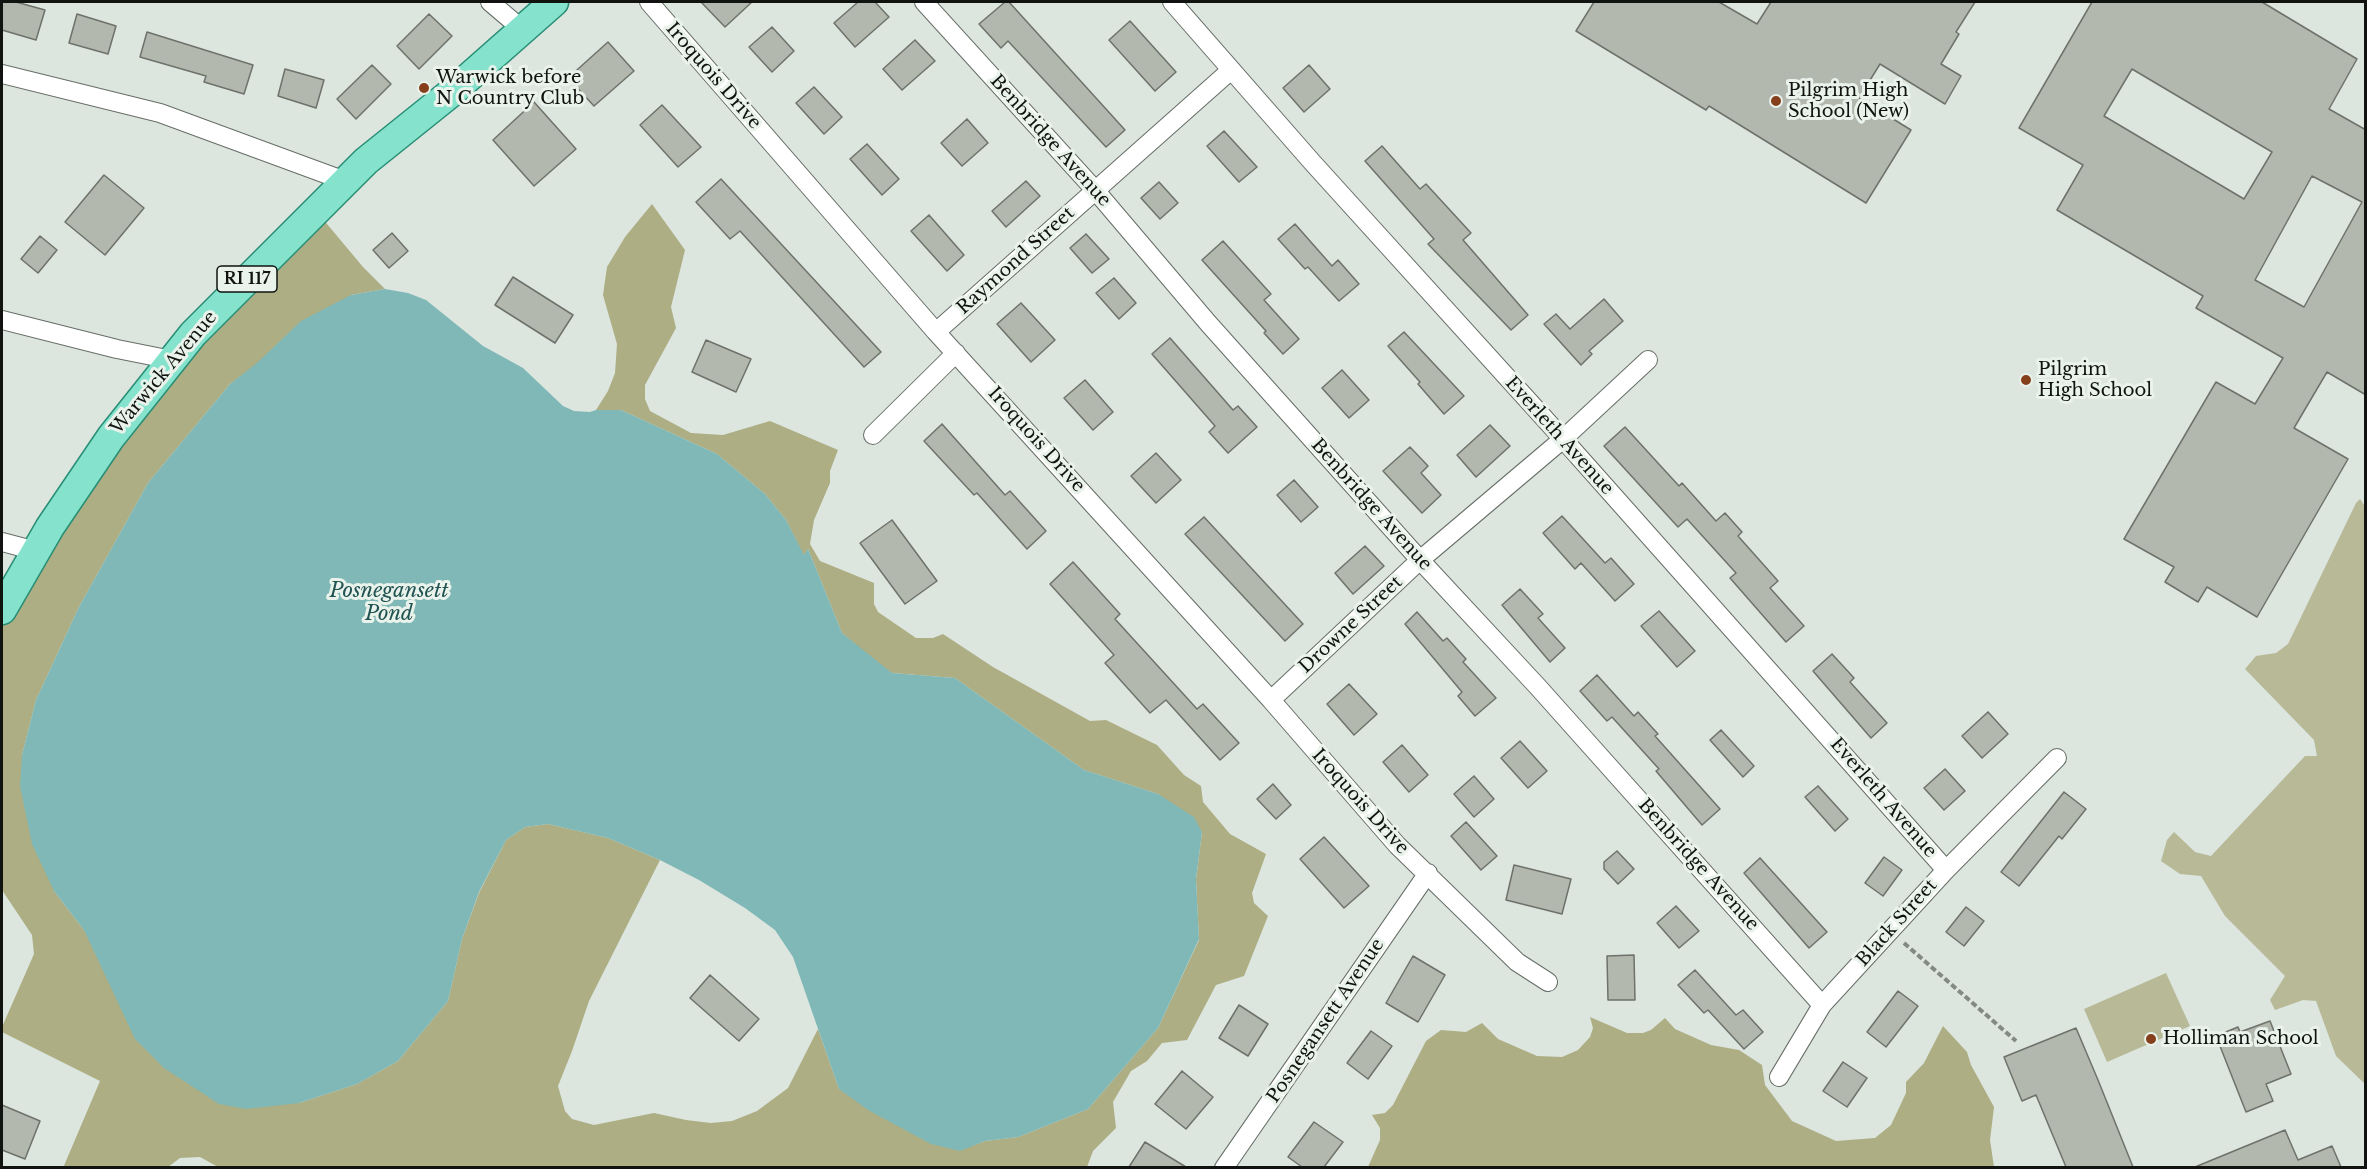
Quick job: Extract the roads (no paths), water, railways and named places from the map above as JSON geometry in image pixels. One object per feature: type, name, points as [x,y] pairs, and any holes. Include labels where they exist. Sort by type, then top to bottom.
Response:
[{"type":"main road","name":"Warwick Avenue","points":[[2,610],[36,551],[111,437],[193,334],[345,181],[554,2]]},
{"type":"street","points":[[490,2],[522,30]]},
{"type":"street","name":"Iroquois Drive","points":[[649,2],[936,332],[1271,700],[1397,845],[1516,962],[1548,982]]},
{"type":"street","name":"Benbridge Avenue","points":[[924,2],[1095,190],[1208,323],[1420,560],[1538,687],[1822,1005]]},
{"type":"street","name":"Everleth Avenue","points":[[1172,2],[1319,171],[1563,439],[1946,870]]},
{"type":"street","name":"Raymond Street","points":[[936,332],[1231,70]]},
{"type":"street","points":[[2,74],[160,113],[345,181]]},
{"type":"street","points":[[2,320],[117,349],[172,360]]},
{"type":"street","points":[[873,435],[956,353]]},
{"type":"street","name":"Drowne Street","points":[[1271,700],[1420,560],[1563,439],[1648,360]]},
{"type":"street","points":[[2,542],[36,551]]},
{"type":"street","name":"Black Street","points":[[1779,1077],[1822,1005],[1946,870],[2057,758]]},
{"type":"street","name":"Posnegansett Avenue","points":[[1224,1167],[1428,873]]},
{"type":"water","name":"Posnegansett Pond","points":[[385,289],[408,293],[426,300],[483,346],[523,368],[563,406],[574,411],[621,410],[717,454],[765,494],[786,520],[804,555],[808,549],[842,633],[892,673],[955,678],[1084,770],[1158,794],[1194,817],[1202,832],[1196,879],[1199,939],[1158,1028],[1088,1109],[1018,1137],[985,1141],[960,1151],[931,1144],[868,1110],[839,1089],[793,957],[775,930],[745,908],[699,880],[660,860],[608,838],[548,824],[525,827],[506,840],[479,892],[462,939],[448,1001],[398,1061],[357,1084],[299,1103],[246,1109],[219,1104],[164,1068],[135,1039],[84,930],[54,891],[32,844],[20,786],[22,755],[36,700],[79,607],[148,483],[230,384],[257,363],[301,321],[351,295]]},
{"type":"place","name":"Warwick before N Country Club","points":[[424,88]]},
{"type":"place","name":"Pilgrim High School (New)","points":[[1776,101]]},
{"type":"place","name":"Pilgrim High School","points":[[2026,380]]},
{"type":"place","name":"Holliman School","points":[[2151,1039]]}]
